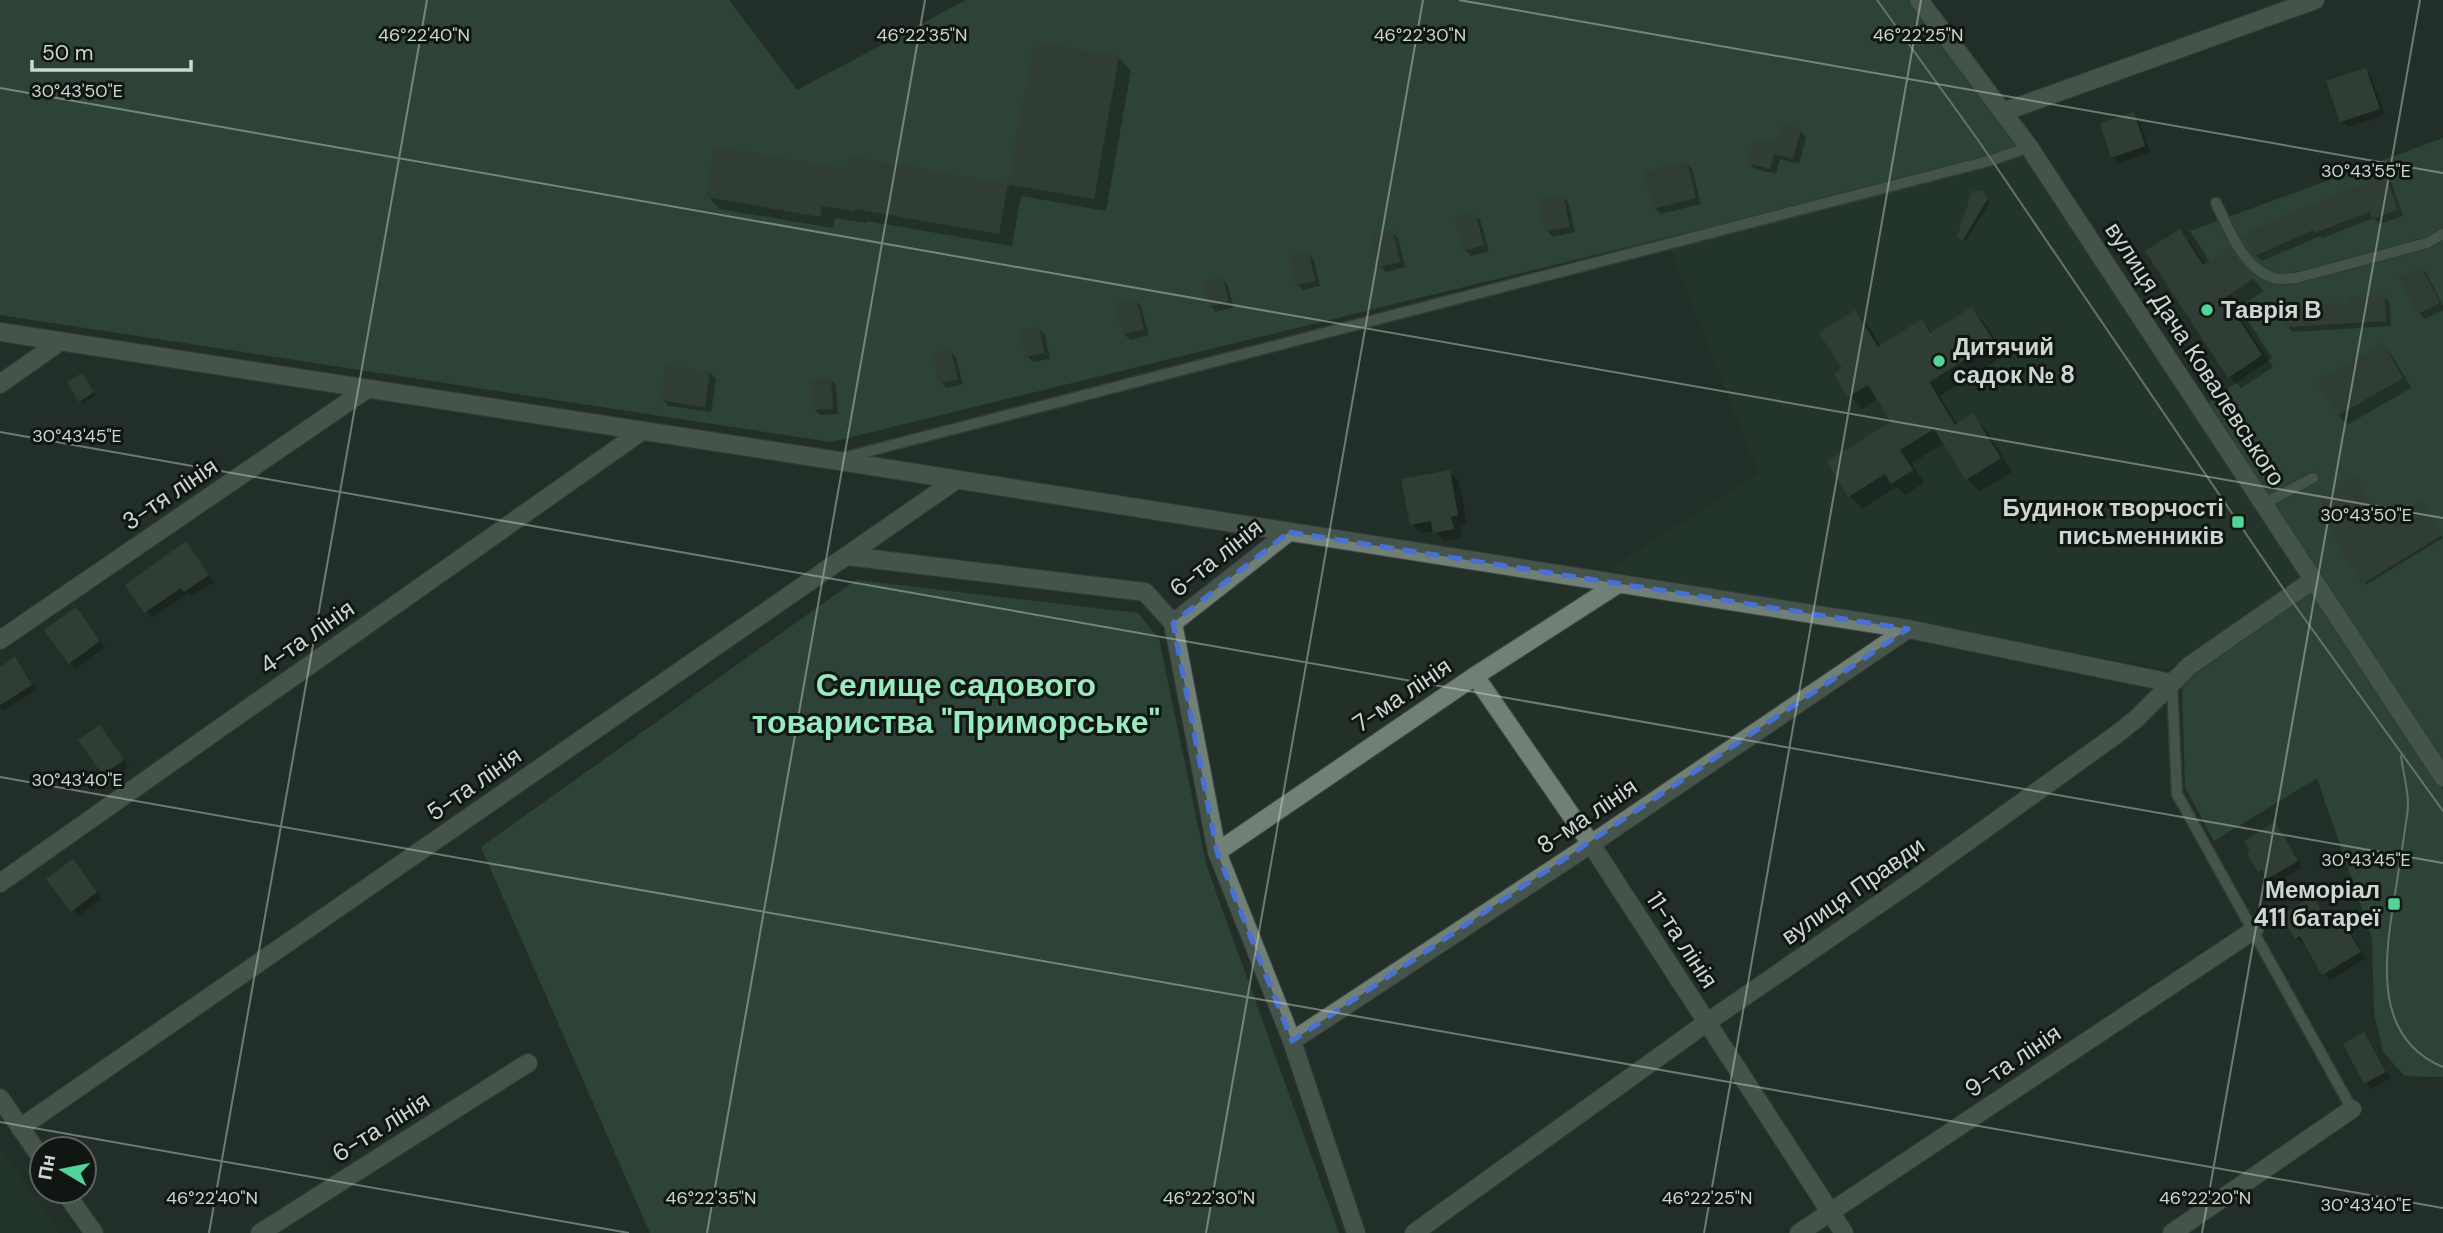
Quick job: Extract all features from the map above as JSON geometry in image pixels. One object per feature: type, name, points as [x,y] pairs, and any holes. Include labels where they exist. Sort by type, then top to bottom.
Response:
[{"type":"street","name":"вулиця Дача Ковалевського","points":[[1919,0],[2029,147],[2443,777]]},
{"type":"street","points":[[2003,112],[2315,0]]},
{"type":"street","points":[[0,332],[1908,629],[2172,683]]},
{"type":"street","points":[[0,384],[61,341]]},
{"type":"street","name":"3-тя лінія","points":[[0,640],[367,389]]},
{"type":"street","name":"4-та лінія","points":[[0,883],[642,431]]},
{"type":"street","name":"5-та лінія","points":[[20,1128],[956,480]]},
{"type":"street","name":"6-та лінія","points":[[1173,622],[1289,532]]},
{"type":"street","points":[[846,556],[1145,592],[1173,622],[1217,852],[1292,1041],[1356,1233]]},
{"type":"street","name":"вулиця Правди","points":[[1414,1233],[1706,1023],[1914,880],[2106,742],[2136,719],[2189,666],[2313,580]]},
{"type":"street","name":"7-ма лінія","points":[[1217,852],[1475,676],[1618,584]]},
{"type":"street","name":"8-ма лінія","points":[[1292,1041],[1591,844],[1908,629]]},
{"type":"street","name":"11-та лінія","points":[[1475,676],[1591,844],[1844,1233]]},
{"type":"street","name":"9-та лінія","points":[[1799,1233],[2254,930]]},
{"type":"street","name":"6-та лінія","points":[[260,1233],[528,1063]]},
{"type":"street","points":[[0,1098],[28,1139]]},
{"type":"street","points":[[2172,1233],[2352,1108]]},
{"type":"street","points":[[74,1205],[94,1233]]},
{"type":"lane","points":[[833,460],[1979,163],[2029,147]]},
{"type":"lane","points":[[2216,203],[2240,248],[2254,267],[2274,278],[2297,278],[2427,243],[2443,234]]},
{"type":"lane","points":[[2263,504],[2312,478]]},
{"type":"lane","points":[[2172,683],[2177,794],[2352,1108]]},
{"type":"highlighted area","points":[[1289,532],[1908,629],[1292,1041],[1217,852],[1173,623]]},
{"type":"shaded area","points":[[0,0],[729,0],[797,90],[966,0],[1911,0],[2019,145],[1942,170],[831,442],[0,315]]},
{"type":"shaded area","points":[[2443,138],[2443,762],[2206,404],[2272,358],[2190,231]]},
{"type":"shaded area","name":"Дитячий садок № 8","points":[[2030,154],[2302,578],[2167,669],[1608,570],[1759,473],[1670,249]]},
{"type":"shaded area","points":[[856,580],[1138,613],[1159,639],[1206,864],[1339,1233],[650,1233],[481,847]]},
{"type":"shaded area","points":[[2310,591],[2443,790],[2443,1077],[2405,1076],[2383,1052],[2374,1013],[2372,938],[2317,778],[2214,841],[2185,787],[2182,684]]},
{"type":"shaded area","points":[[0,1147],[28,1188],[28,1205],[40,1205],[59,1233],[0,1233]]},
{"type":"building","points":[[1034,41],[1119,56],[1094,199],[1008,184]]},
{"type":"building","points":[[2366,68],[2380,109],[2340,122],[2326,81]]},
{"type":"building","points":[[2134,112],[2145,146],[2111,158],[2100,123]]},
{"type":"building","points":[[1782,124],[1801,129],[1793,159],[1774,154],[1770,169],[1747,163],[1754,137],[1777,142]]},
{"type":"building","points":[[715,146],[847,169],[850,156],[1008,184],[999,234],[855,209],[822,206],[820,217],[706,197]]},
{"type":"building","points":[[1687,161],[1696,198],[1653,209],[1644,172]]},
{"type":"building","points":[[2385,174],[2398,210],[2372,219],[2370,212],[2314,233],[2313,230],[2255,256],[2243,239],[2249,235],[2248,231]]},
{"type":"building","points":[[1972,191],[1981,191],[1988,198],[1963,240],[1957,237]]},
{"type":"building","points":[[1563,194],[1570,227],[1545,232],[1538,199]]},
{"type":"building","points":[[1475,212],[1484,245],[1464,251],[1454,218]]},
{"type":"building","points":[[2180,229],[2203,265],[2230,248],[2254,278],[2225,298],[2262,355],[2228,378],[2145,251]]},
{"type":"building","points":[[1393,230],[1400,262],[1379,267],[1371,235]]},
{"type":"building","points":[[1309,252],[1315,281],[1295,285],[1289,257]]},
{"type":"building","points":[[2421,266],[2440,303],[2417,314],[2398,277]]},
{"type":"building","points":[[1222,276],[1229,301],[1209,307],[1202,281]]},
{"type":"building","points":[[2385,295],[2386,321],[2285,327],[2285,304],[2349,303],[2349,298]]},
{"type":"building","points":[[1136,298],[1144,329],[1123,335],[1115,304]]},
{"type":"building","points":[[1972,307],[1994,342],[1929,382],[1955,425],[1973,413],[2001,458],[1966,480],[1934,429],[1900,450],[1913,470],[1891,484],[1885,474],[1848,497],[1827,462],[1891,422],[1868,385],[1848,397],[1834,374],[1842,368],[1819,333],[1855,310],[1878,347],[1922,319],[1930,333]]},
{"type":"building","points":[[1039,327],[1044,353],[1025,357],[1020,331]]},
{"type":"building","points":[[2383,343],[2403,378],[2337,416],[2317,381]]},
{"type":"building","points":[[950,349],[958,379],[939,383],[932,353]]},
{"type":"building","points":[[666,365],[710,372],[705,407],[661,400]]},
{"type":"building","points":[[82,373],[94,392],[79,402],[67,382]]},
{"type":"building","points":[[831,377],[833,409],[812,410],[810,379]]},
{"type":"building","points":[[1450,470],[1458,515],[1451,517],[1454,529],[1433,533],[1431,521],[1410,525],[1401,479]]},
{"type":"building","points":[[2357,475],[2375,510],[2381,510],[2388,521],[2421,500],[2442,535],[2362,584],[2324,521],[2331,516],[2321,500]]},
{"type":"building","points":[[186,541],[209,575],[184,592],[181,588],[144,613],[125,585]]},
{"type":"building","points":[[76,607],[100,641],[69,664],[44,630]]},
{"type":"building","points":[[15,657],[32,685],[0,705],[0,667]]},
{"type":"building","points":[[100,725],[124,760],[103,775],[78,740]]},
{"type":"building","points":[[2275,822],[2298,861],[2267,879],[2261,870],[2258,872],[2247,853],[2250,851],[2244,841]]},
{"type":"building","points":[[73,859],[97,892],[71,912],[46,879]]},
{"type":"building","points":[[2313,896],[2332,929],[2343,922],[2361,952],[2322,975],[2300,936],[2295,939],[2281,915]]},
{"type":"building","points":[[2364,1032],[2386,1072],[2364,1084],[2343,1044]]},
{"type":"tram line","points":[[1877,0],[1978,140],[2289,597],[2443,811]]},
{"type":"tram line","points":[[2401,756],[2408,808],[2387,952],[2389,998],[2395,1019],[2405,1038],[2421,1054],[2443,1067]]},
{"type":"place","name":"Таврія В","points":[[2207,310]]},
{"type":"place","name":"Дитячий садок № 8","points":[[1939,361]]},
{"type":"place","name":"Будинок творчості письменників","points":[[2238,522]]},
{"type":"place","name":"Меморіал 411 батареї","points":[[2394,904]]},
{"type":"district","name":"Селище садового товариства \"Приморське\"","points":[[956,704]]}]
